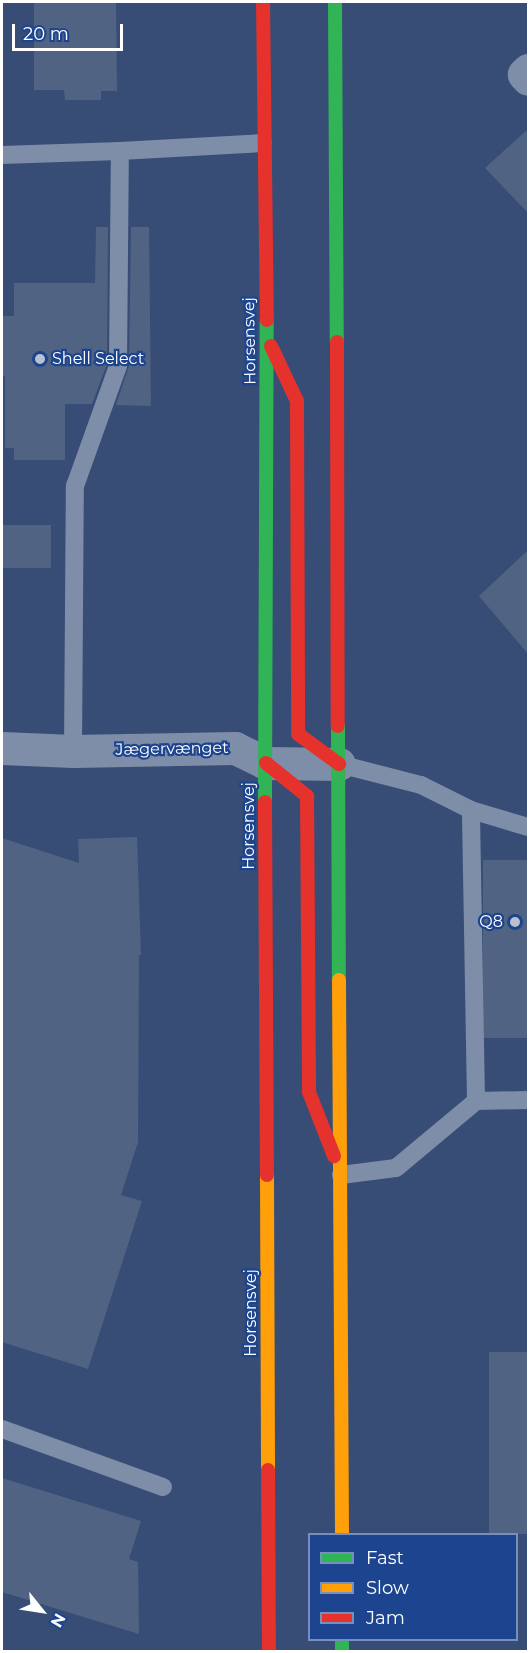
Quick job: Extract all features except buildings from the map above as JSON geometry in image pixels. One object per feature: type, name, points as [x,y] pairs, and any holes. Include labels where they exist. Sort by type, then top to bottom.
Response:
[{"type":"main road","name":"Horsensvej","points":[[263,2],[267,339],[264,686],[269,1652]]},
{"type":"main road","points":[[335,2],[342,1533]]},
{"type":"main road","points":[[267,339],[297,401],[298,734],[339,764]]},
{"type":"main road","points":[[266,763],[307,796],[309,1092],[341,1174]]},
{"type":"street","points":[[528,70],[524,74],[528,79]]},
{"type":"street","name":"Jægervænget","points":[[2,748],[73,751],[235,748],[266,763],[339,764]]},
{"type":"lane","points":[[2,155],[263,143]]},
{"type":"lane","points":[[73,751],[75,486],[118,366],[120,151]]},
{"type":"lane","points":[[339,764],[420,785],[471,810],[528,827]]},
{"type":"lane","points":[[471,810],[476,1101]]},
{"type":"lane","points":[[341,1174],[396,1168],[476,1101],[528,1100]]},
{"type":"lane","points":[[2,1429],[163,1487]]},
{"type":"traffic: fast","points":[[335,2],[337,342]]},
{"type":"traffic: fast","points":[[265,802],[267,320]]},
{"type":"traffic: fast","points":[[338,726],[339,980]]},
{"type":"traffic: fast","points":[[342,1641],[342,1652]]},
{"type":"traffic: slow","points":[[339,980],[342,1533]]},
{"type":"traffic: slow","points":[[267,1175],[268,1470]]},
{"type":"traffic: jam","points":[[263,2],[267,320]]},
{"type":"traffic: jam","points":[[337,342],[338,726]]},
{"type":"traffic: jam","points":[[271,346],[297,401],[298,734],[339,764]]},
{"type":"traffic: jam","points":[[266,763],[307,796],[309,1092],[334,1156]]},
{"type":"traffic: jam","points":[[265,802],[267,1175]]},
{"type":"traffic: jam","points":[[268,1470],[269,1652]]},
{"type":"place","name":"Shell Select","points":[[40,359]]},
{"type":"place","name":"Q8","points":[[515,922]]}]
